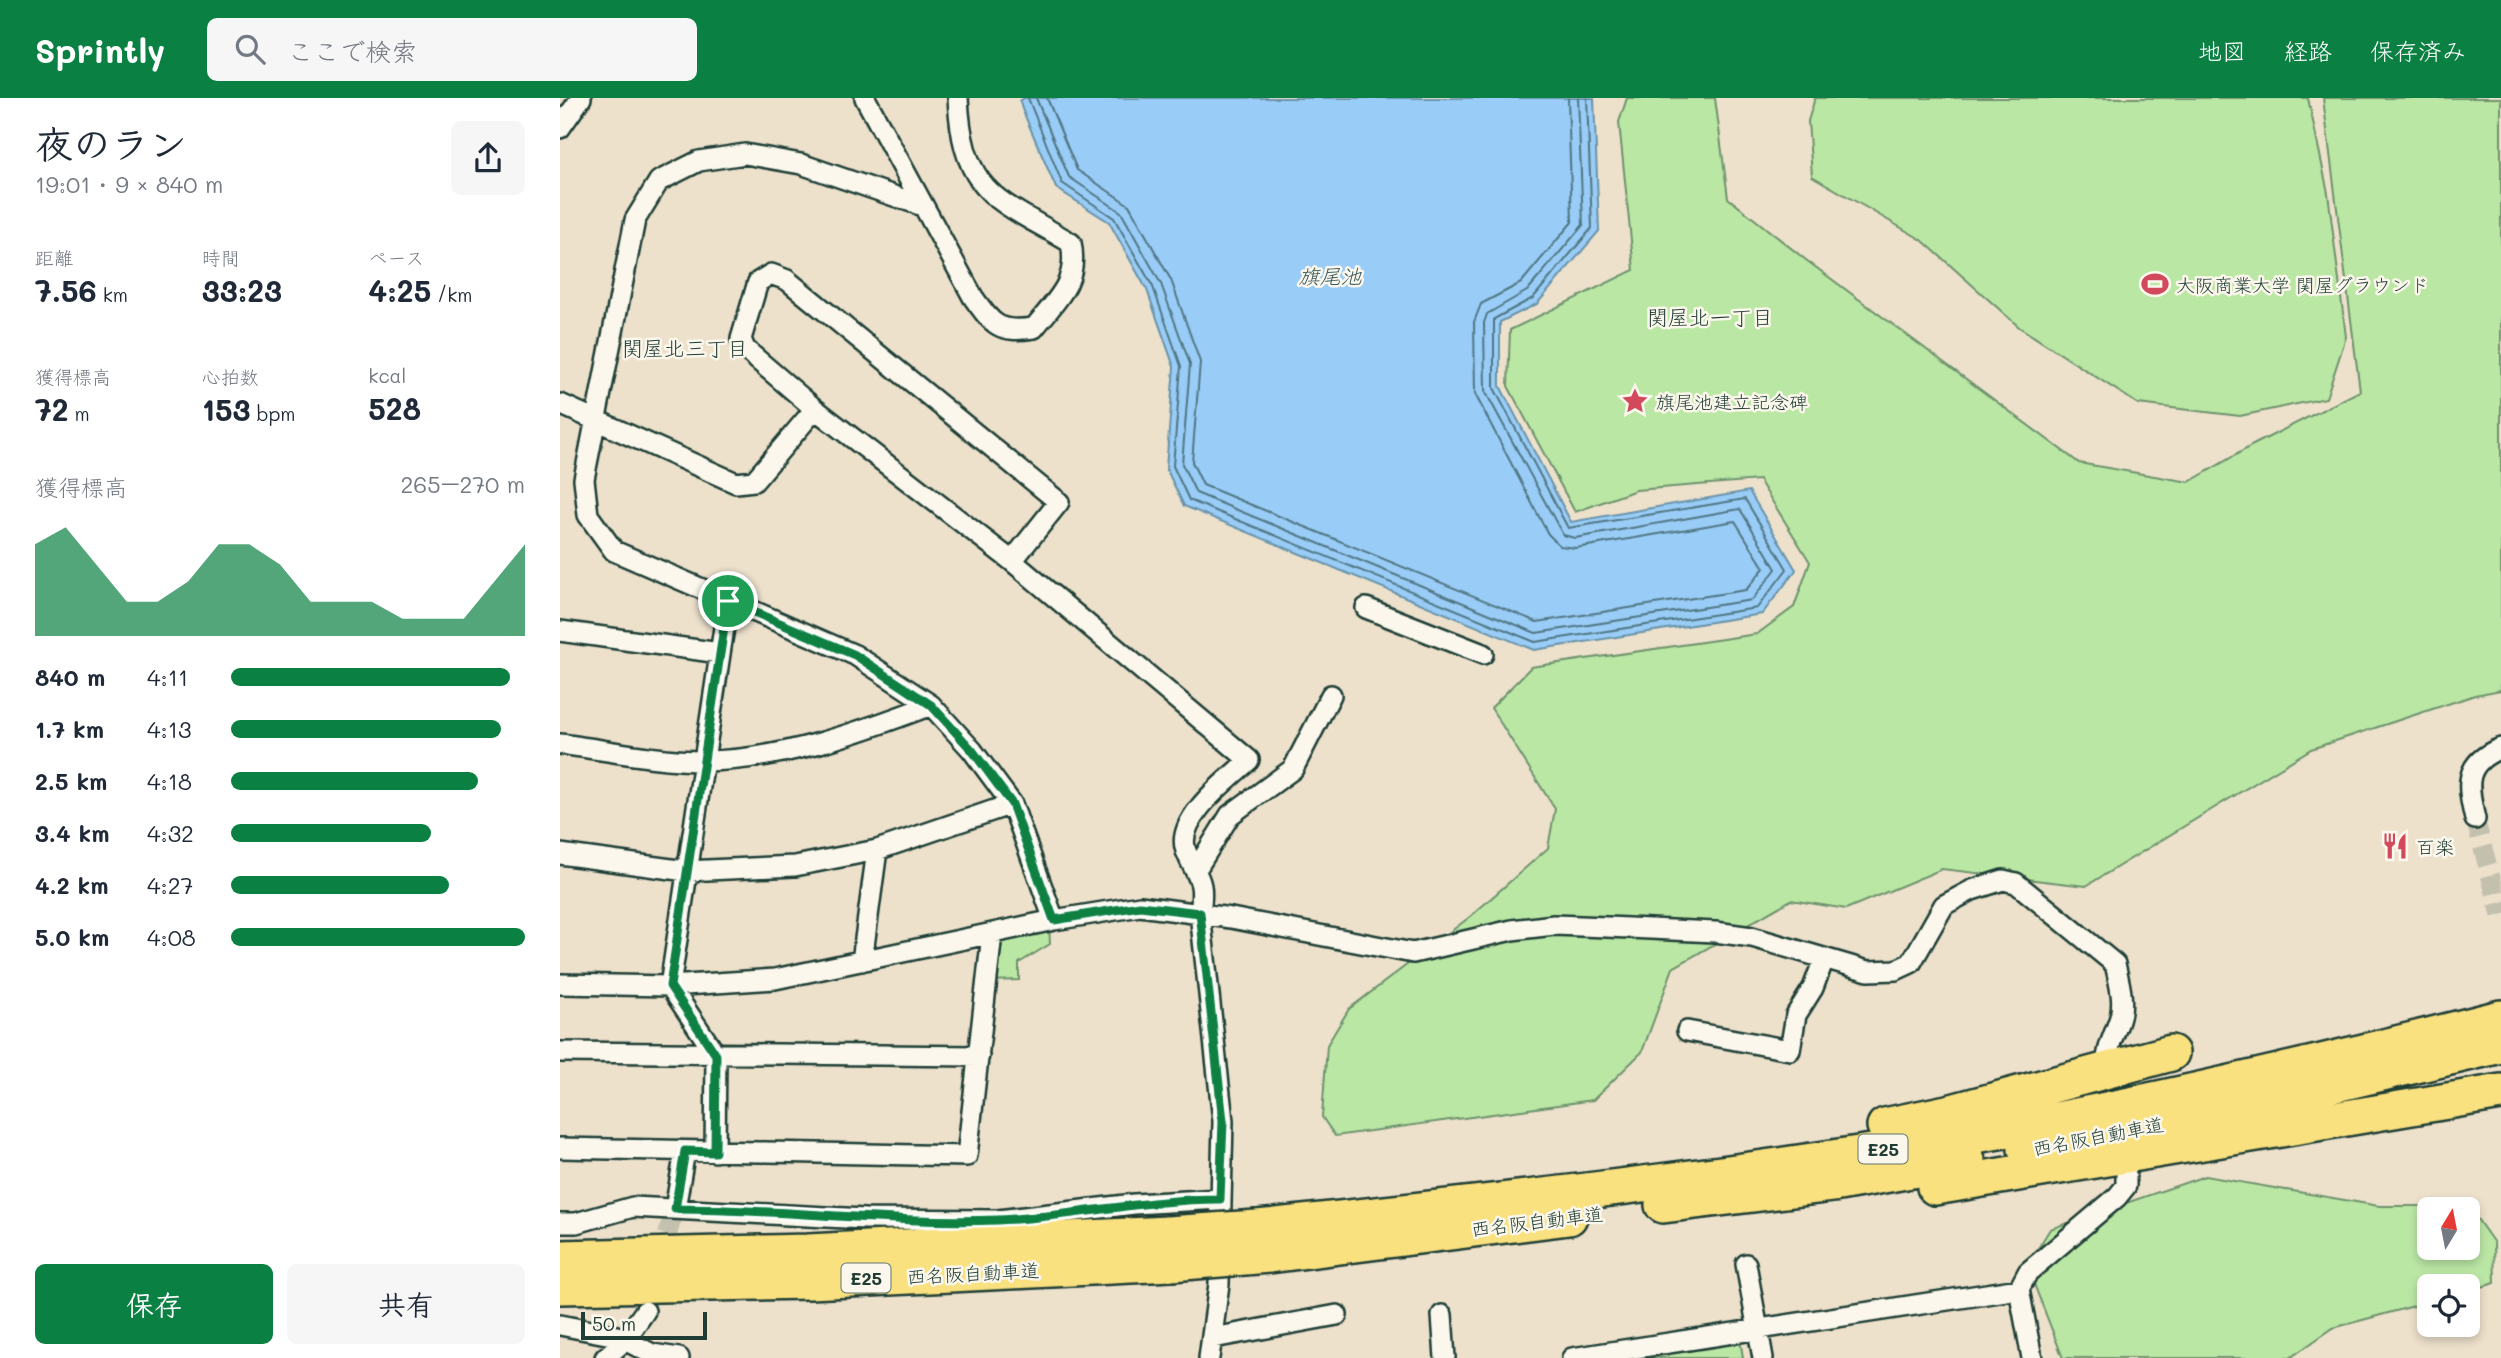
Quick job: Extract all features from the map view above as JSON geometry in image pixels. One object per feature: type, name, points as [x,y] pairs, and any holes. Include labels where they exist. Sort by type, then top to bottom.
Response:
[{"type":"highway","name":"西名阪自動車道","points":[[1263,1242],[2038,1123],[2289,1070],[2501,1018]]},
{"type":"highway","name":"西名阪自動車道","points":[[560,1286],[810,1281],[1263,1242],[1833,1184],[2174,1122],[2501,1045]]},
{"type":"highway","points":[[1650,1184],[1662,1171],[1952,1112],[2171,1053]]},
{"type":"highway","points":[[1833,1184],[1858,1199],[2501,1092]]},
{"type":"highway","name":"西名阪自動車道","points":[[560,1258],[808,1252],[1169,1249]]},
{"type":"street","points":[[560,128],[581,98]]},
{"type":"street","points":[[865,98],[923,206],[991,323],[1010,331],[1034,328],[1070,279],[1075,263],[1071,243],[1004,206],[976,179],[959,126],[958,98]]},
{"type":"street","points":[[923,206],[801,164],[745,154],[699,161],[659,181],[635,220],[584,479],[588,515],[614,551],[855,655],[931,705],[972,750],[1012,804],[1054,920]]},
{"type":"street","points":[[1012,561],[1059,502],[787,279],[771,274],[758,282],[741,339],[746,349],[815,409],[1012,561],[1249,760],[1207,800],[1186,829],[1185,849],[1204,887],[1200,913],[1223,1121],[1211,1199],[1219,1284],[1209,1358]]},
{"type":"street","points":[[560,404],[597,418],[736,483],[754,481],[815,409]]},
{"type":"street","points":[[715,1152],[716,1055],[670,986],[728,601]]},
{"type":"street","points":[[1366,608],[1483,654]]},
{"type":"street","points":[[560,631],[720,653]]},
{"type":"street","points":[[1196,868],[1230,815],[1293,769],[1331,695]]},
{"type":"street","points":[[560,744],[702,761],[780,752],[888,721],[931,705]]},
{"type":"street","points":[[2475,819],[2470,799],[2470,775],[2476,763],[2487,753],[2501,748]]},
{"type":"street","points":[[560,854],[686,871],[795,866],[877,849],[1012,804]]},
{"type":"street","points":[[862,961],[877,849]]},
{"type":"street","points":[[560,984],[670,986],[775,979],[1054,920],[1140,906],[1200,913],[1413,953],[1512,930],[1554,925],[1715,932],[1752,937],[1868,971],[1896,970],[1911,963],[1944,905],[1972,890],[2003,880],[2016,883],[2115,964],[2123,1006],[2117,1028],[2109,1040],[2107,1059]]},
{"type":"street","points":[[560,1148],[967,1156],[992,934]]},
{"type":"street","points":[[1686,1031],[1790,1050],[1796,1015],[1813,988],[1824,960]]},
{"type":"street","points":[[560,1052],[978,1056]]},
{"type":"street","points":[[675,1209],[685,1151]]},
{"type":"street","points":[[2032,1358],[2019,1289],[2028,1272],[2118,1197],[2126,1186],[2126,1174]]},
{"type":"street","points":[[560,1223],[576,1223],[633,1207],[865,1219],[998,1220],[1211,1199]]},
{"type":"street","points":[[1746,1264],[1763,1358]]},
{"type":"street","points":[[1572,1358],[2019,1289]]},
{"type":"street","points":[[605,1358],[625,1340],[645,1311]]},
{"type":"street","points":[[1213,1338],[1337,1315]]},
{"type":"street","points":[[1442,1315],[1446,1358]]},
{"type":"street","points":[[560,1325],[625,1340],[652,1354],[679,1358]]},
{"type":"green space","points":[[1627,98],[1715,98],[1728,198],[1806,260],[2079,463],[2189,482],[2253,445],[2360,391],[2323,98],[2501,98],[2501,690],[2475,695],[2311,749],[2086,886],[1942,869],[1846,909],[1791,900],[1673,968],[1642,1052],[1593,1100],[1335,1136],[1322,1117],[1327,1045],[1349,1009],[1471,916],[1548,848],[1555,809],[1491,708],[1531,667],[1757,634],[1794,607],[1810,562],[1759,480],[1636,490],[1575,512],[1508,386],[1510,330],[1634,270],[1619,122]]},
{"type":"green space","name":"大阪商業大学 関屋グラウンド","points":[[1815,98],[2308,98],[2328,193],[2346,337],[2326,398],[2240,416],[2138,404],[2019,327],[1922,240],[1812,176],[1808,121]]},
{"type":"green space","points":[[1049,924],[1050,944],[1019,963],[1019,980],[991,981],[996,939]]},
{"type":"green space","points":[[2205,1176],[2379,1206],[2417,1206],[2417,1260],[2480,1260],[2480,1223],[2494,1243],[2495,1283],[2480,1287],[2480,1274],[2417,1274],[2417,1305],[2333,1328],[2290,1358],[2063,1358],[2027,1266],[2050,1229]]},
{"type":"green space","points":[[1733,1338],[1741,1345],[1743,1358],[1636,1358],[1640,1353]]},
{"type":"water","name":"旗尾池","points":[[1024,98],[1594,98],[1599,231],[1537,304],[1500,322],[1500,386],[1571,522],[1749,491],[1796,570],[1762,614],[1534,650],[1184,506],[1166,468],[1174,367],[1147,290],[1109,222],[1056,188],[1022,109],[1020,101]]},
{"type":"tunnel","points":[[2475,819],[2501,915]]},
{"type":"tunnel","points":[[659,1263],[675,1209]]},
{"type":"place","name":"大阪商業大学 関屋グラウンド","points":[[2155,284]]},
{"type":"place","name":"旗尾池建立記念碑","points":[[1635,401]]},
{"type":"place","name":"百楽","points":[[2395,846]]},
{"type":"district","name":"関屋北一丁目","points":[[1710,316]]},
{"type":"district","name":"関屋北三丁目","points":[[685,347]]},
{"type":"route","points":[[728,601],[855,655],[931,705],[972,750],[1012,804],[1054,920],[1140,906],[1200,913],[1223,1121],[1220,1199],[1134,1204],[998,1220],[865,1219],[675,1209],[685,1151],[715,1152],[716,1055],[670,986],[728,601]]}]
